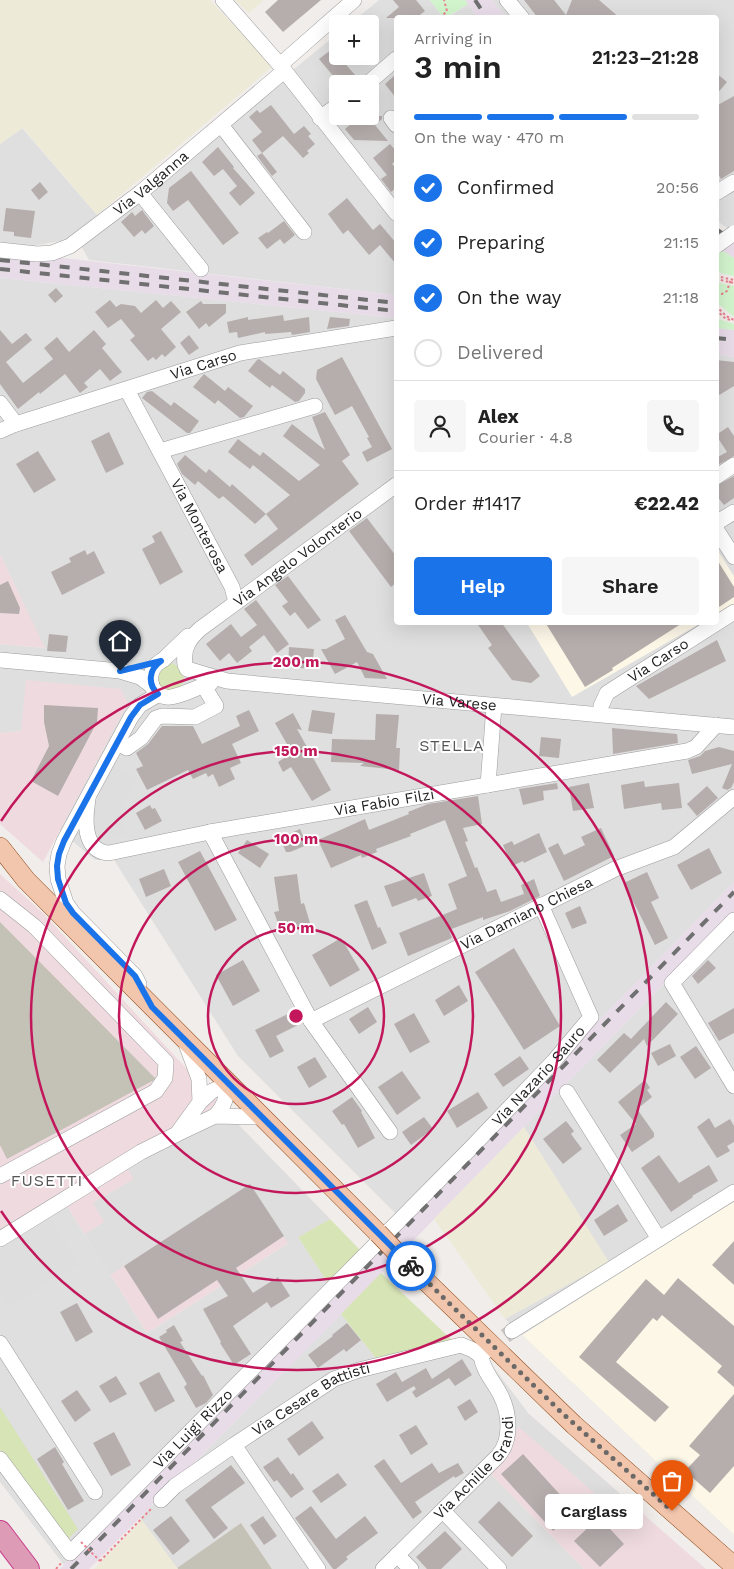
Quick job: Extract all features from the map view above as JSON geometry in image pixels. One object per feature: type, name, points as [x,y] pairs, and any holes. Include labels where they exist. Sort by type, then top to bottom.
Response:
[{"type":"highway","points":[[0,1532],[28,1569]]},
{"type":"main road","points":[[0,847],[26,880],[399,1254],[574,1425],[734,1566]]},
{"type":"street","points":[[223,0],[282,68],[394,210]]},
{"type":"street","name":"Via Valganna","points":[[0,250],[37,254],[52,253],[70,246],[140,193],[221,126],[354,0]]},
{"type":"street","points":[[507,0],[520,15]]},
{"type":"street","points":[[377,75],[394,61]]},
{"type":"street","points":[[320,118],[329,112]]},
{"type":"street","points":[[221,126],[304,232]]},
{"type":"street","points":[[719,191],[734,182]]},
{"type":"street","points":[[140,193],[200,269]]},
{"type":"street","points":[[719,244],[734,233]]},
{"type":"street","name":"Via Carso","points":[[0,431],[16,424],[240,353],[394,328]]},
{"type":"street","name":"Via Monterosa","points":[[127,390],[232,586],[236,602]]},
{"type":"street","points":[[0,403],[16,424]]},
{"type":"street","points":[[160,451],[315,406]]},
{"type":"street","points":[[719,475],[734,465]]},
{"type":"street","name":"Via Angelo Volonterio","points":[[162,660],[184,638],[394,486]]},
{"type":"street","points":[[719,521],[734,512]]},
{"type":"street","points":[[719,534],[734,557]]},
{"type":"street","name":"Via Carso","points":[[719,622],[734,612]]},
{"type":"street","name":"Via Carso","points":[[604,700],[715,625]]},
{"type":"street","name":"Via Angelo Volonterio","points":[[186,667],[184,655],[187,642],[200,628]]},
{"type":"street","points":[[120,671],[162,660],[174,659],[186,667],[189,676],[189,683],[181,694]]},
{"type":"street","points":[[0,660],[120,671],[140,677],[155,690],[169,697],[203,685],[227,680]]},
{"type":"street","points":[[155,690],[151,672],[154,666],[162,660]]},
{"type":"street","name":"Via Varese","points":[[186,667],[227,680],[734,727]]},
{"type":"street","points":[[117,743],[127,748],[141,738],[156,718],[162,716],[195,717],[216,706],[203,685]]},
{"type":"street","points":[[152,1007],[135,976],[73,913],[66,903],[61,892],[57,866],[64,841],[131,717],[155,690]]},
{"type":"street","points":[[488,785],[494,706]]},
{"type":"street","name":"Via Fabio Filzi","points":[[88,799],[85,821],[92,846],[103,853],[109,853],[210,832],[687,751],[696,747],[716,725]]},
{"type":"street","name":"Via Damiano Chiesa","points":[[311,1021],[615,869],[674,847],[734,797]]},
{"type":"street","points":[[210,832],[311,1021],[390,1132]]},
{"type":"street","points":[[0,899],[34,926],[166,1062],[165,1078],[156,1091],[0,1176]]},
{"type":"street","name":"Via Nazario Sauro","points":[[399,1220],[523,1094],[592,1017],[541,905]]},
{"type":"street","points":[[734,920],[672,983],[734,1086]]},
{"type":"street","points":[[184,1039],[199,1079],[200,1102]]},
{"type":"street","points":[[179,1133],[200,1102],[212,1091],[228,1084]]},
{"type":"street","points":[[0,1239],[140,1152],[215,1116],[223,1108],[226,1101],[228,1084]]},
{"type":"street","points":[[567,1092],[659,1239]]},
{"type":"street","points":[[215,1116],[261,1117]]},
{"type":"street","points":[[512,1331],[734,1192]]},
{"type":"street","name":"Via Luigi Rizzo","points":[[81,1542],[399,1220]]},
{"type":"street","points":[[0,1343],[95,1492]]},
{"type":"street","name":"Via Cesare Battisti","points":[[161,1500],[175,1486],[334,1379],[358,1370],[461,1345],[484,1353]]},
{"type":"street","name":"Via Achille Grandi","points":[[382,1569],[498,1456],[505,1446],[508,1420],[503,1400],[482,1364],[484,1353]]},
{"type":"street","points":[[234,1445],[318,1569]]},
{"type":"street","points":[[0,1459],[70,1553],[81,1542]]},
{"type":"street","points":[[443,1511],[499,1569]]},
{"type":"street","points":[[397,1555],[411,1569]]},
{"type":"path","points":[[443,15],[447,11],[444,0]]},
{"type":"path","points":[[719,278],[733,280]]},
{"type":"path","points":[[719,278],[733,280]]},
{"type":"path","points":[[719,294],[727,291],[733,280]]},
{"type":"path","points":[[719,309],[726,316],[734,320]]},
{"type":"path","points":[[719,313],[726,320],[734,320]]},
{"type":"path","points":[[81,1542],[100,1561],[161,1500]]},
{"type":"shaded area","points":[[0,0],[210,0],[273,66],[97,215],[23,128],[0,144]]},
{"type":"shaded area","points":[[235,0],[264,0],[249,13]]},
{"type":"shaded area","points":[[379,0],[430,0],[441,15],[394,15],[394,295],[89,260],[80,244],[329,41],[329,65],[379,65],[379,15],[361,15]]},
{"type":"shaded area","points":[[465,0],[492,0],[503,15],[476,15]]},
{"type":"shaded area","points":[[492,0],[734,0],[734,233],[719,222],[719,15],[503,15]]},
{"type":"shaded area","points":[[468,4],[476,15],[452,15]]},
{"type":"shaded area","points":[[22,128],[97,215],[72,239],[32,246],[0,242],[0,144]]},
{"type":"shaded area","points":[[734,241],[734,258],[720,249]]},
{"type":"shaded area","points":[[0,251],[394,295],[394,318],[0,278]]},
{"type":"shaded area","points":[[0,278],[394,318],[394,625],[719,625],[719,354],[734,357],[734,882],[403,1221],[238,1056],[114,860],[95,860],[59,830],[128,703],[21,731],[0,733],[0,644],[44,648],[0,554]]},
{"type":"shaded area","points":[[719,328],[734,330],[734,357],[719,354]]},
{"type":"shaded area","points":[[719,553],[734,576],[734,604],[719,612]]},
{"type":"shaded area","points":[[0,554],[45,648],[0,644]]},
{"type":"shaded area","points":[[528,625],[698,625],[572,697]]},
{"type":"shaded area","points":[[26,680],[121,689],[128,703],[43,862],[0,824],[0,733],[21,731]]},
{"type":"shaded area","points":[[114,767],[136,780],[119,808],[125,835],[97,841],[92,816],[94,806]]},
{"type":"shaded area","points":[[0,874],[43,913],[232,1118],[330,1219],[298,1237],[147,1333],[67,1206],[0,1248]]},
{"type":"shaded area","points":[[734,882],[734,912],[326,1330],[89,1569],[60,1569],[174,1455]]},
{"type":"shaded area","points":[[734,912],[734,1535],[505,1319],[608,1262],[524,1127]]},
{"type":"shaded area","points":[[0,922],[156,1079],[7,1159],[0,1145]]},
{"type":"shaded area","points":[[232,1118],[330,1219],[288,1243],[250,1185],[110,1275],[85,1234],[104,1222],[93,1203],[134,1179],[128,1169],[208,1121]]},
{"type":"shaded area","points":[[524,1127],[609,1262],[505,1319],[434,1219]]},
{"type":"shaded area","points":[[734,1201],[734,1535],[522,1335]]},
{"type":"shaded area","points":[[67,1206],[147,1333],[298,1237],[334,1292],[64,1565],[0,1482],[0,1248]]},
{"type":"shaded area","points":[[50,1219],[78,1264],[8,1307],[0,1294],[0,1250]]},
{"type":"shaded area","points":[[341,1314],[379,1362],[479,1348],[529,1414],[515,1432],[490,1473],[584,1569],[272,1569],[241,1523],[177,1568],[140,1518]]},
{"type":"shaded area","points":[[529,1414],[706,1569],[584,1569],[490,1473],[515,1432]]},
{"type":"shaded area","points":[[529,1414],[643,1514],[632,1526],[519,1427]]},
{"type":"shaded area","points":[[142,1520],[178,1569],[94,1569]]},
{"type":"shaded area","points":[[241,1523],[272,1569],[177,1568]]},
{"type":"green space","points":[[430,0],[465,0],[468,4],[450,15],[441,15]]},
{"type":"green space","points":[[719,250],[734,258],[734,276],[719,273]]},
{"type":"green space","points":[[719,283],[734,286],[734,317],[719,304]]},
{"type":"green space","points":[[719,319],[734,324],[734,330],[719,328]]},
{"type":"green space","points":[[171,663],[180,668],[184,676],[183,684],[176,691],[159,688],[156,674],[166,664]]},
{"type":"green space","points":[[330,1219],[360,1250],[328,1283],[298,1237]]},
{"type":"green space","points":[[381,1273],[453,1341],[379,1362],[341,1314]]},
{"type":"green space","points":[[0,1407],[78,1529],[66,1541],[0,1453]]},
{"type":"building","points":[[278,0],[321,0],[283,32],[265,12]]},
{"type":"building","points":[[393,0],[416,0],[425,11],[420,15],[394,15],[394,18],[386,18],[399,7]]},
{"type":"building","points":[[524,0],[554,0],[566,15],[536,15]]},
{"type":"building","points":[[572,0],[599,0],[616,15],[566,15]]},
{"type":"building","points":[[329,51],[329,65],[346,65],[355,75],[332,75],[319,59]]},
{"type":"building","points":[[719,75],[727,82],[719,91]]},
{"type":"building","points":[[394,76],[394,95],[385,84]]},
{"type":"building","points":[[734,96],[734,171],[721,179],[719,175],[719,104]]},
{"type":"building","points":[[271,105],[294,134],[304,126],[311,134],[308,136],[315,144],[307,151],[309,153],[303,158],[283,136],[262,153],[252,140],[262,132],[249,117],[257,110],[260,113]]},
{"type":"building","points":[[350,125],[375,125],[388,141],[354,140],[345,129]]},
{"type":"building","points":[[390,144],[394,149],[394,162],[392,164],[394,166],[394,190],[391,192],[381,179],[387,175],[373,158]]},
{"type":"building","points":[[218,147],[255,193],[240,206],[229,193],[237,186],[223,169],[214,176],[202,162]]},
{"type":"building","points":[[262,153],[277,172],[272,176],[257,156]]},
{"type":"building","points":[[191,171],[239,233],[223,245],[188,200],[173,211],[167,203],[169,188]]},
{"type":"building","points":[[40,182],[48,192],[39,200],[31,190]]},
{"type":"building","points":[[347,198],[373,230],[380,224],[394,241],[394,262],[380,245],[369,255],[348,230],[343,234],[328,214]]},
{"type":"building","points":[[6,208],[35,211],[31,238],[14,236],[14,232],[3,231]]},
{"type":"building","points":[[142,210],[154,226],[145,234],[142,230],[134,237],[121,222],[132,212],[135,216]]},
{"type":"building","points":[[284,221],[295,235],[284,244],[280,239],[267,249],[258,238]]},
{"type":"building","points":[[56,288],[63,296],[55,303],[48,295]]},
{"type":"building","points":[[110,300],[116,307],[121,304],[135,306],[141,313],[156,300],[163,308],[171,301],[181,312],[161,329],[176,347],[165,357],[162,354],[156,360],[153,357],[148,361],[130,340],[135,336],[121,319],[108,328],[95,312]]},
{"type":"building","points":[[201,301],[203,304],[226,304],[226,313],[209,327],[206,323],[199,329],[186,312]]},
{"type":"building","points":[[283,315],[284,321],[309,317],[310,332],[292,335],[291,332],[265,334],[265,332],[238,338],[237,332],[229,333],[227,322],[248,317],[248,320]]},
{"type":"building","points":[[330,317],[350,319],[349,326],[327,329]]},
{"type":"building","points":[[0,330],[12,344],[26,333],[32,340],[6,362],[23,383],[53,359],[44,348],[57,337],[69,352],[94,330],[106,344],[102,348],[122,372],[110,381],[100,369],[84,383],[88,387],[80,393],[65,374],[18,409],[0,384]]},
{"type":"building","points":[[189,335],[199,348],[189,355],[180,343]]},
{"type":"building","points":[[342,357],[392,449],[367,462],[362,452],[372,447],[367,438],[369,437],[352,406],[335,415],[316,379],[317,370]]},
{"type":"building","points":[[259,359],[280,375],[283,371],[305,389],[305,393],[299,401],[295,402],[272,385],[270,388],[248,371]]},
{"type":"building","points":[[719,360],[734,362],[734,386],[719,395]]},
{"type":"building","points":[[204,374],[225,391],[228,387],[253,406],[244,417],[240,418],[218,400],[215,404],[193,387]]},
{"type":"building","points":[[152,391],[171,406],[174,402],[199,421],[190,433],[187,433],[142,398],[147,392]]},
{"type":"building","points":[[325,412],[350,455],[342,461],[359,484],[252,566],[244,555],[278,529],[266,514],[290,495],[253,465],[250,469],[228,452],[238,439],[260,456],[263,452],[299,481],[320,465],[283,436],[292,424],[325,450],[312,417]]},
{"type":"building","points":[[728,427],[734,436],[734,456],[719,464],[719,456],[727,452],[719,440],[719,433]]},
{"type":"building","points":[[109,432],[124,464],[106,473],[91,441]]},
{"type":"building","points":[[38,451],[56,480],[34,493],[16,464]]},
{"type":"building","points":[[185,455],[206,473],[209,469],[230,487],[232,484],[266,514],[255,524],[223,496],[219,499],[198,481],[195,485],[182,474],[177,464]]},
{"type":"building","points":[[734,476],[734,498],[724,505],[719,499],[719,484]]},
{"type":"building","points":[[367,518],[394,553],[394,585],[391,587],[349,531]]},
{"type":"building","points":[[161,531],[183,572],[160,585],[142,549],[155,542],[152,536]]},
{"type":"building","points":[[85,550],[87,555],[94,551],[105,573],[62,595],[51,572],[71,562],[69,558]]},
{"type":"building","points":[[719,563],[734,587],[734,597],[719,607]]},
{"type":"building","points":[[288,576],[321,620],[308,629],[295,612],[290,616],[282,606],[288,602],[275,585]]},
{"type":"building","points":[[8,581],[20,608],[19,614],[0,613],[0,585]]},
{"type":"building","points":[[256,600],[289,644],[277,653],[264,635],[249,647],[252,651],[237,663],[229,653],[220,661],[206,644],[231,624],[241,637],[257,625],[244,609]]},
{"type":"building","points":[[345,615],[367,652],[373,654],[387,679],[365,678],[357,662],[335,674],[321,649],[326,649],[345,639],[335,620]]},
{"type":"building","points":[[478,625],[503,625],[540,676],[531,683],[512,680],[488,648],[492,645]]},
{"type":"building","points":[[547,625],[679,625],[612,668],[613,670],[585,687]]},
{"type":"building","points":[[49,634],[68,636],[66,652],[47,651]]},
{"type":"building","points":[[717,640],[726,661],[649,699],[636,686]]},
{"type":"building","points":[[289,647],[314,649],[312,669],[288,667]]},
{"type":"building","points":[[44,705],[98,708],[97,722],[58,796],[31,781],[49,746],[44,722]]},
{"type":"building","points":[[249,710],[259,731],[232,744],[241,763],[230,768],[235,779],[219,787],[213,774],[208,777],[206,773],[193,779],[188,770],[147,790],[136,769],[143,766],[136,753],[148,744],[162,726],[193,726],[202,744],[240,726],[236,716]]},
{"type":"building","points":[[312,710],[335,713],[332,734],[308,731]]},
{"type":"building","points":[[293,713],[302,730],[297,729],[331,790],[312,801],[291,767],[283,772],[278,762],[292,753],[275,723]]},
{"type":"building","points":[[376,714],[399,715],[396,748],[400,748],[399,770],[360,766],[364,763],[331,762],[332,739],[375,740]]},
{"type":"building","points":[[612,728],[677,734],[678,743],[613,754]]},
{"type":"building","points":[[541,737],[561,739],[559,758],[539,756]]},
{"type":"building","points":[[719,747],[734,751],[734,782],[731,788],[727,790],[722,788],[732,764],[692,774],[688,760],[700,756],[705,751]]},
{"type":"building","points":[[644,781],[645,787],[679,783],[682,808],[662,810],[661,803],[624,809],[621,785]]},
{"type":"building","points":[[557,783],[558,789],[543,791],[544,800],[523,805],[519,789]]},
{"type":"building","points":[[589,783],[594,808],[573,811],[569,787]]},
{"type":"building","points":[[707,786],[718,798],[697,816],[687,804]]},
{"type":"building","points":[[478,796],[482,824],[463,828],[468,841],[465,842],[487,892],[496,889],[501,902],[524,894],[521,885],[534,879],[540,896],[510,911],[483,920],[483,917],[449,930],[452,938],[408,956],[399,933],[457,909],[448,884],[467,876],[445,820],[410,834],[411,836],[376,849],[377,852],[362,858],[361,855],[331,868],[318,840],[365,819],[369,830],[428,804]]},
{"type":"building","points":[[150,805],[152,809],[155,808],[162,821],[145,830],[136,813]]},
{"type":"building","points":[[601,828],[614,856],[564,881],[548,848],[558,843],[564,855],[585,845],[581,837]]},
{"type":"building","points":[[300,829],[307,845],[286,852],[280,838]]},
{"type":"building","points":[[539,833],[547,852],[524,863],[523,861],[512,866],[503,845],[512,841],[514,845]]},
{"type":"building","points":[[247,840],[269,854],[260,868],[238,853]]},
{"type":"building","points":[[709,848],[722,873],[691,890],[677,865]]},
{"type":"building","points":[[200,851],[237,920],[215,931],[178,862]]},
{"type":"building","points":[[164,869],[171,886],[146,897],[139,879]]},
{"type":"building","points":[[647,872],[659,898],[651,902],[668,938],[655,945],[624,883]]},
{"type":"building","points":[[424,873],[432,896],[418,901],[416,898],[392,907],[384,886]]},
{"type":"building","points":[[297,874],[301,904],[304,903],[310,923],[281,932],[274,912],[279,911],[274,877]]},
{"type":"building","points":[[367,900],[378,928],[380,927],[387,943],[372,950],[354,905]]},
{"type":"building","points":[[580,906],[587,923],[572,929],[565,913]]},
{"type":"building","points":[[341,938],[360,970],[330,987],[312,955]]},
{"type":"building","points":[[514,948],[560,1026],[524,1050],[475,972]]},
{"type":"building","points":[[243,960],[260,991],[233,1006],[216,975]]},
{"type":"building","points":[[708,960],[716,968],[698,984],[692,976]]},
{"type":"building","points":[[459,985],[468,1001],[444,1016],[435,1000]]},
{"type":"building","points":[[666,1002],[678,1014],[647,1046],[644,1039],[610,1073],[597,1060],[624,1033],[631,1039]]},
{"type":"building","points":[[368,1007],[377,1022],[359,1034],[349,1019]]},
{"type":"building","points":[[734,1008],[734,1033],[719,1041],[708,1023]]},
{"type":"building","points":[[292,1012],[298,1025],[276,1036],[284,1051],[270,1058],[255,1030]]},
{"type":"building","points":[[414,1013],[430,1042],[410,1053],[394,1024]]},
{"type":"building","points":[[670,1044],[676,1056],[658,1066],[651,1053]]},
{"type":"building","points":[[696,1046],[711,1068],[695,1079],[680,1057]]},
{"type":"building","points":[[520,1056],[529,1069],[503,1087],[494,1074]]},
{"type":"building","points":[[315,1057],[327,1077],[309,1088],[297,1067]]},
{"type":"building","points":[[402,1071],[421,1098],[397,1115],[378,1087]]},
{"type":"building","points":[[645,1080],[650,1088],[647,1090],[652,1097],[637,1109],[654,1133],[654,1137],[632,1152],[620,1135],[636,1124],[618,1102]]},
{"type":"building","points":[[478,1092],[488,1108],[457,1128],[447,1111]]},
{"type":"building","points":[[352,1097],[362,1111],[375,1138],[358,1148],[344,1124],[342,1125],[332,1111]]},
{"type":"building","points":[[424,1117],[433,1129],[411,1145],[402,1132]]},
{"type":"building","points":[[709,1118],[715,1128],[730,1119],[734,1126],[734,1142],[727,1146],[730,1151],[717,1158],[697,1127]]},
{"type":"building","points":[[566,1121],[574,1131],[571,1134],[582,1149],[563,1164],[543,1139]]},
{"type":"building","points":[[659,1155],[679,1183],[709,1165],[718,1181],[692,1196],[671,1212],[641,1168]]},
{"type":"building","points":[[250,1184],[284,1236],[236,1268],[253,1293],[278,1277],[290,1296],[271,1308],[267,1302],[233,1326],[251,1354],[234,1365],[220,1343],[203,1309],[228,1296],[217,1280],[158,1319],[124,1266]]},
{"type":"building","points":[[618,1204],[628,1221],[604,1236],[594,1220]]},
{"type":"building","points":[[734,1241],[734,1285],[712,1265]]},
{"type":"building","points":[[678,1278],[734,1326],[734,1387],[717,1372],[722,1366],[662,1315],[657,1321],[653,1318],[616,1362],[669,1407],[655,1422],[579,1357],[646,1279],[664,1295]]},
{"type":"building","points":[[77,1303],[93,1332],[76,1342],[60,1312]]},
{"type":"building","points":[[347,1323],[361,1340],[346,1352],[344,1349],[318,1368],[308,1355]]},
{"type":"building","points":[[174,1325],[183,1341],[180,1342],[203,1375],[213,1395],[206,1403],[196,1408],[184,1387],[187,1384],[159,1337]]},
{"type":"building","points":[[462,1359],[472,1375],[455,1386],[449,1378],[416,1398],[412,1392],[416,1389],[414,1386],[387,1402],[376,1384],[396,1372],[402,1382],[426,1368],[432,1379]]},
{"type":"building","points":[[159,1372],[175,1401],[155,1412],[139,1383]]},
{"type":"building","points":[[116,1376],[127,1394],[110,1403],[99,1386]]},
{"type":"building","points":[[77,1390],[91,1410],[75,1422],[61,1401]]},
{"type":"building","points":[[734,1394],[734,1466],[710,1493],[685,1471],[700,1455],[689,1446]]},
{"type":"building","points":[[470,1399],[478,1412],[465,1421],[457,1407]]},
{"type":"building","points":[[312,1421],[324,1438],[299,1456],[287,1439]]},
{"type":"building","points":[[416,1425],[428,1444],[411,1455],[399,1435]]},
{"type":"building","points":[[114,1432],[131,1465],[111,1476],[93,1443]]},
{"type":"building","points":[[55,1447],[64,1462],[62,1464],[84,1501],[68,1510],[37,1459]]},
{"type":"building","points":[[523,1454],[575,1511],[553,1531],[501,1474]]},
{"type":"building","points":[[278,1457],[291,1475],[293,1473],[304,1489],[291,1498],[277,1480],[274,1482],[263,1467]]},
{"type":"building","points":[[384,1459],[401,1483],[432,1463],[439,1473],[458,1463],[464,1473],[455,1478],[454,1476],[415,1502],[422,1512],[413,1519],[374,1466]]},
{"type":"building","points":[[231,1465],[245,1483],[211,1507],[228,1528],[214,1539],[185,1500]]},
{"type":"building","points":[[338,1473],[347,1485],[321,1503],[312,1491]]},
{"type":"building","points":[[499,1501],[533,1536],[512,1557],[478,1522]]},
{"type":"building","points":[[311,1506],[336,1539],[365,1516],[378,1533],[346,1557],[348,1559],[336,1569],[333,1569],[295,1518]]},
{"type":"building","points":[[171,1516],[190,1541],[173,1555],[153,1530]]},
{"type":"building","points":[[263,1516],[277,1536],[264,1545],[250,1525]]},
{"type":"building","points":[[599,1517],[624,1544],[600,1567],[574,1541]]},
{"type":"building","points":[[445,1531],[462,1549],[441,1569],[427,1569],[416,1557]]},
{"type":"tunnel","points":[[487,1350],[512,1331]]},
{"type":"railway","points":[[475,0],[485,15]]},
{"type":"railway","points":[[719,231],[734,241]]},
{"type":"railway","points":[[0,260],[394,303]]},
{"type":"railway","points":[[0,269],[394,311]]},
{"type":"railway","points":[[719,338],[734,340]]},
{"type":"railway","points":[[71,1569],[734,892]]},
{"type":"way so far","points":[[411,1266],[520,1374],[622,1468],[672,1511]]},
{"type":"place","name":"Carglass","points":[[672,1511]]},
{"type":"district","name":"STELLA","points":[[452,745]]},
{"type":"district","name":"FUSETTI","points":[[47,1180]]},
{"type":"route","points":[[120,671],[161,661],[152,669],[150,677],[152,686],[158,694],[140,705],[131,717],[64,841],[57,866],[61,892],[66,903],[73,913],[135,976],[152,1007],[411,1266]]}]
